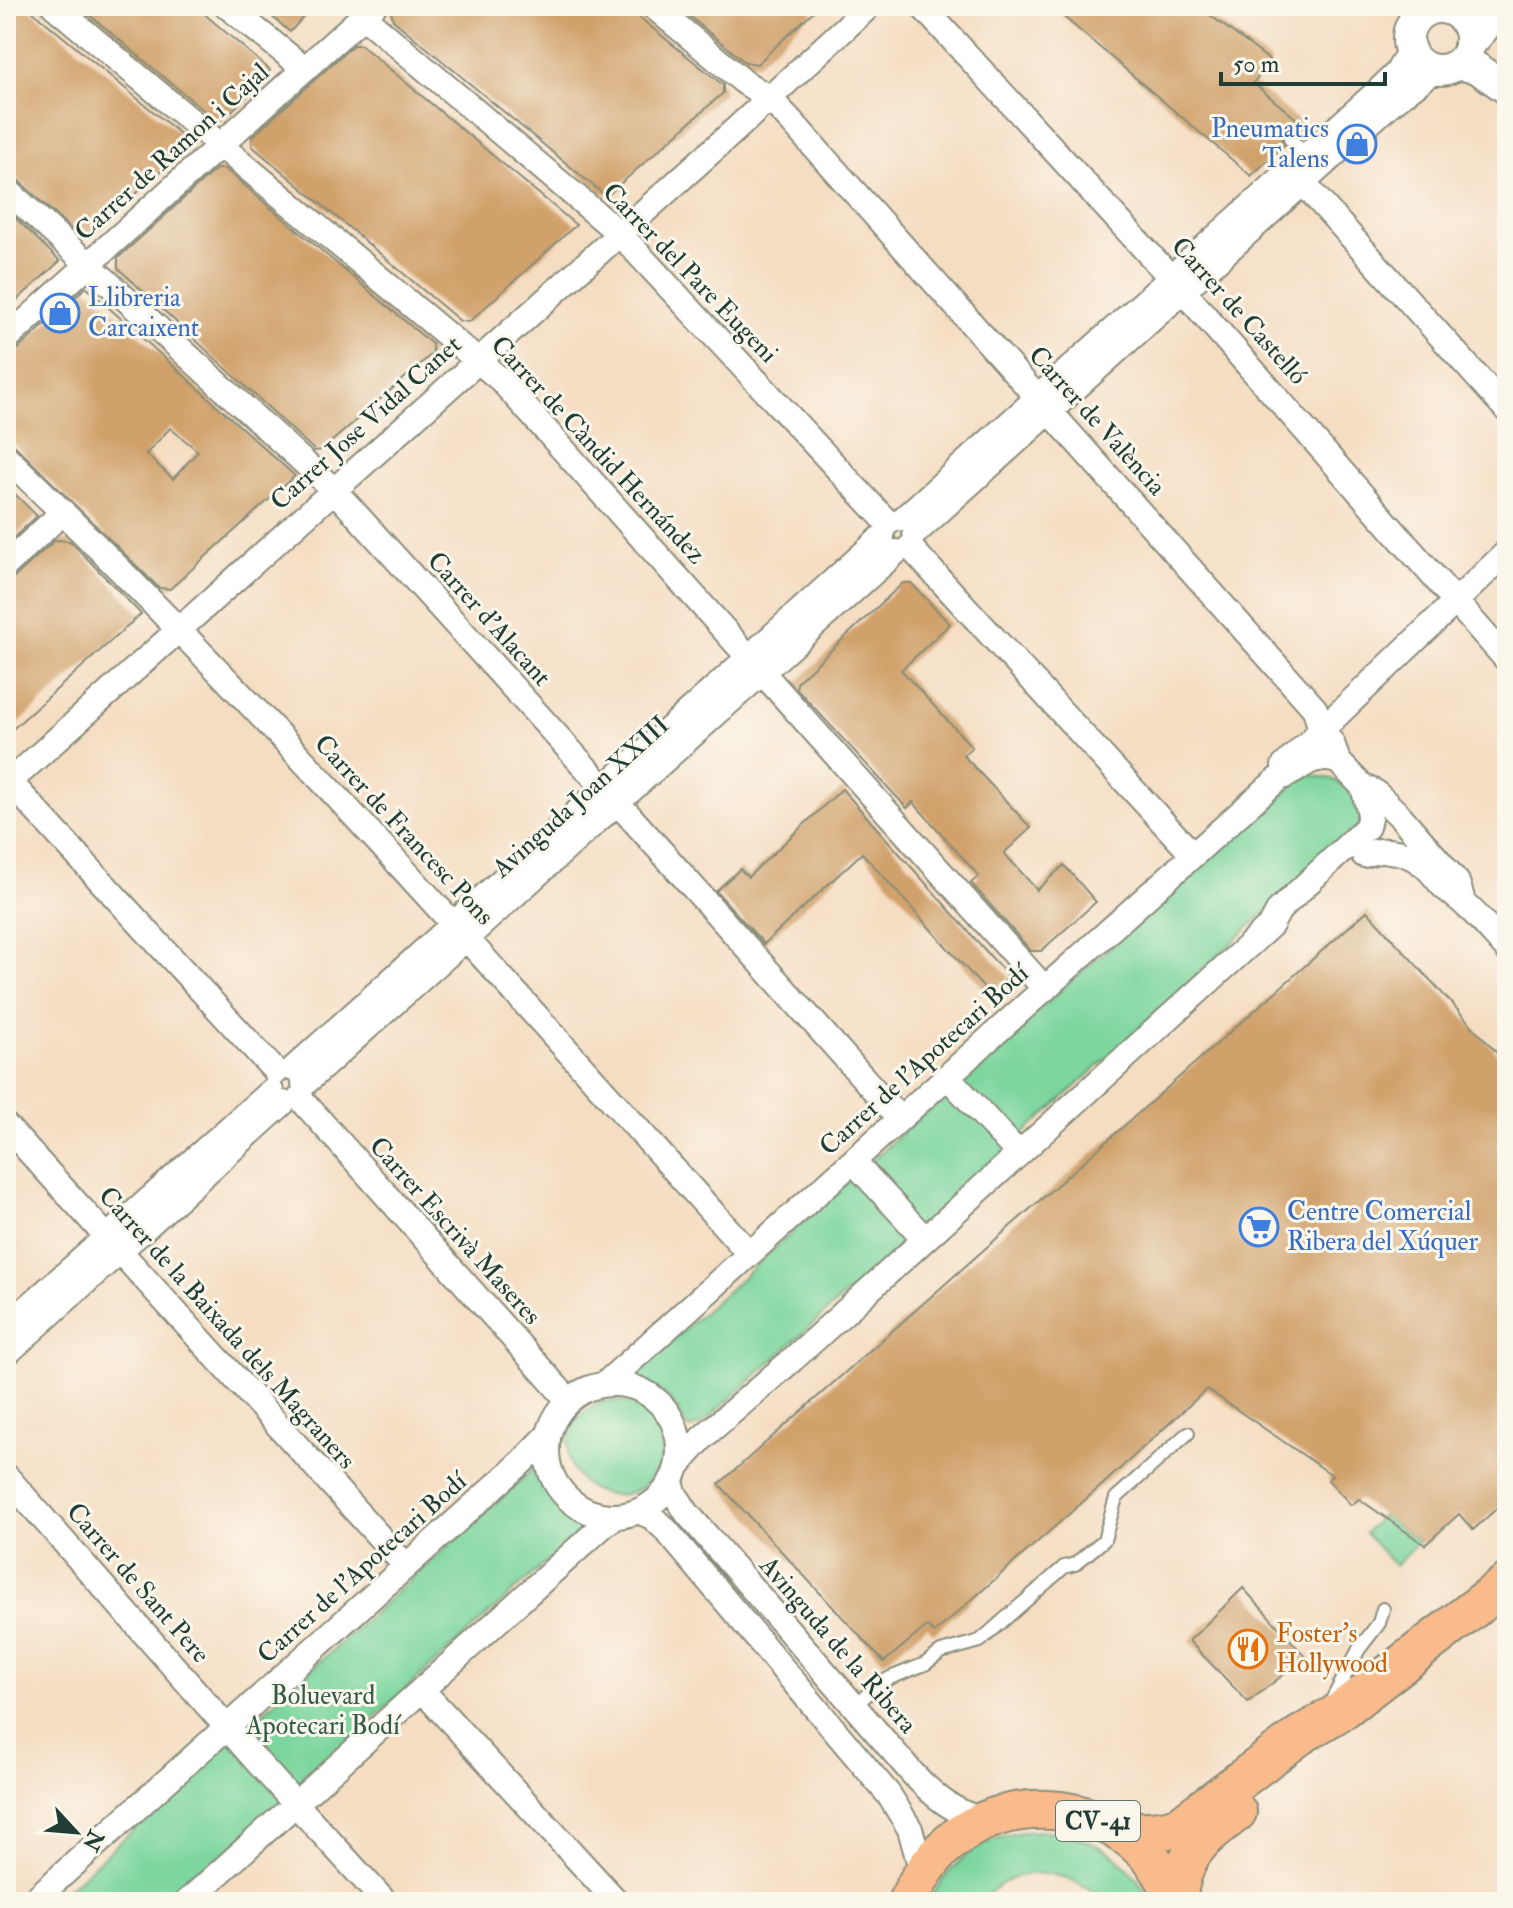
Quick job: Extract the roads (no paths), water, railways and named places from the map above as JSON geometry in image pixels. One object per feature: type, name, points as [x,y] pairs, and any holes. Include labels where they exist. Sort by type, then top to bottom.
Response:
[{"type":"main road","points":[[1120,1831],[1172,1829],[1182,1824],[1299,1736],[1341,1711],[1507,1583]]},
{"type":"main road","points":[[1177,1902],[1186,1860],[1216,1828],[1507,1607]]},
{"type":"main road","name":"CV-41","points":[[915,1887],[950,1842],[985,1821],[1018,1810],[1054,1809],[1088,1816],[1120,1831],[1144,1851],[1164,1876],[1177,1902]]},
{"type":"street","name":"Carrer de Càndid Hernández","points":[[54,6],[480,360],[756,663],[1045,989]]},
{"type":"street","points":[[227,6],[305,69]]},
{"type":"street","name":"Carrer de València","points":[[653,6],[744,82],[769,98],[1315,709],[1321,731],[1332,743],[1338,761],[1363,787],[1375,792],[1457,882],[1462,898]]},
{"type":"street","name":"Carrer Jose Vidal Canet","points":[[8,783],[869,6]]},
{"type":"street","name":"Carrer de Castelló","points":[[922,6],[1178,284],[1507,660]]},
{"type":"street","points":[[1390,6],[1411,25],[1422,65],[1460,46],[1496,7]]},
{"type":"street","points":[[1411,25],[1444,8],[1460,46],[1502,85]]},
{"type":"street","name":"Carrer de Ramon i Cajal","points":[[6,339],[369,11]]},
{"type":"street","name":"Carrer del Pare Eugeni","points":[[369,11],[619,233],[1193,855]]},
{"type":"street","name":"Avinguda Joan XXIII","points":[[6,1354],[113,1244],[1178,284],[1397,73],[1411,25]]},
{"type":"street","name":"Avinguda Joan XXIII","points":[[1305,162],[1397,98],[1460,46]]},
{"type":"street","points":[[1305,162],[1507,410]]},
{"type":"street","name":"Carrer d'Alacant","points":[[6,189],[333,489],[900,1119]]},
{"type":"street","name":"Carrer de Francesc Pons","points":[[6,457],[180,628],[749,1253]]},
{"type":"street","points":[[6,565],[63,512]]},
{"type":"street","name":"Carrer de l'Apotecari Bodí","points":[[1279,778],[1282,768],[1507,552]]},
{"type":"street","name":"Carrer de l'Apotecari Bodí","points":[[605,1384],[1279,778],[1288,776],[1305,762],[1317,758],[1338,761]]},
{"type":"street","name":"Carrer Escrivà Maseres","points":[[8,783],[288,1086],[569,1401]]},
{"type":"street","points":[[1271,925],[1279,910],[1343,853],[1367,827],[1370,814],[1363,787]]},
{"type":"street","points":[[187,1902],[606,1523],[651,1504],[703,1437],[1271,925],[1295,915],[1371,852],[1390,821],[1390,808]]},
{"type":"street","points":[[1371,852],[1399,852],[1416,859],[1447,891],[1462,898],[1507,949]]},
{"type":"street","points":[[948,1077],[1018,1153]]},
{"type":"street","name":"Carrer de la Baixada dels Magraners","points":[[6,1126],[406,1566]]},
{"type":"street","points":[[853,1161],[924,1238]]},
{"type":"street","name":"Avinguda Joan XXIII","points":[[6,1327],[113,1244]]},
{"type":"street","points":[[674,1473],[679,1444],[674,1423],[662,1405],[646,1392],[626,1385],[605,1384],[586,1390],[569,1401],[557,1416],[549,1434],[549,1464],[562,1492],[578,1506],[597,1514],[652,1517],[889,1795],[910,1829],[915,1887]]},
{"type":"street","name":"Carrer de l'Apotecari Bodí","points":[[33,1902],[522,1462],[549,1434]]},
{"type":"street","name":"Avinguda de la Ribera","points":[[674,1473],[674,1493],[687,1513],[854,1707],[933,1795],[958,1813],[985,1821]]},
{"type":"street","name":"Carrer de Sant Pere","points":[[6,1476],[296,1804]]},
{"type":"street","points":[[422,1690],[617,1902]]},
{"type":"street","points":[[296,1804],[385,1902]]},
{"type":"lane","points":[[854,1707],[876,1686],[890,1678],[925,1664],[941,1652],[980,1641],[1064,1567],[1075,1564],[1104,1540],[1116,1498],[1188,1433]]},
{"type":"lane","points":[[1299,1736],[1334,1698],[1359,1649],[1379,1623],[1383,1609]]},
{"type":"place","name":"Pneumatics Talens","points":[[1357,144]]},
{"type":"place","name":"Llibreria Carcaixent","points":[[60,313]]},
{"type":"place","name":"Centre Comercial Ribera del Xúquer","points":[[1259,1227]]},
{"type":"place","name":"Foster's Hollywood","points":[[1248,1649]]},
{"type":"park label","name":"Boluevard Apotecari Bodí","points":[[323,1711]]}]
